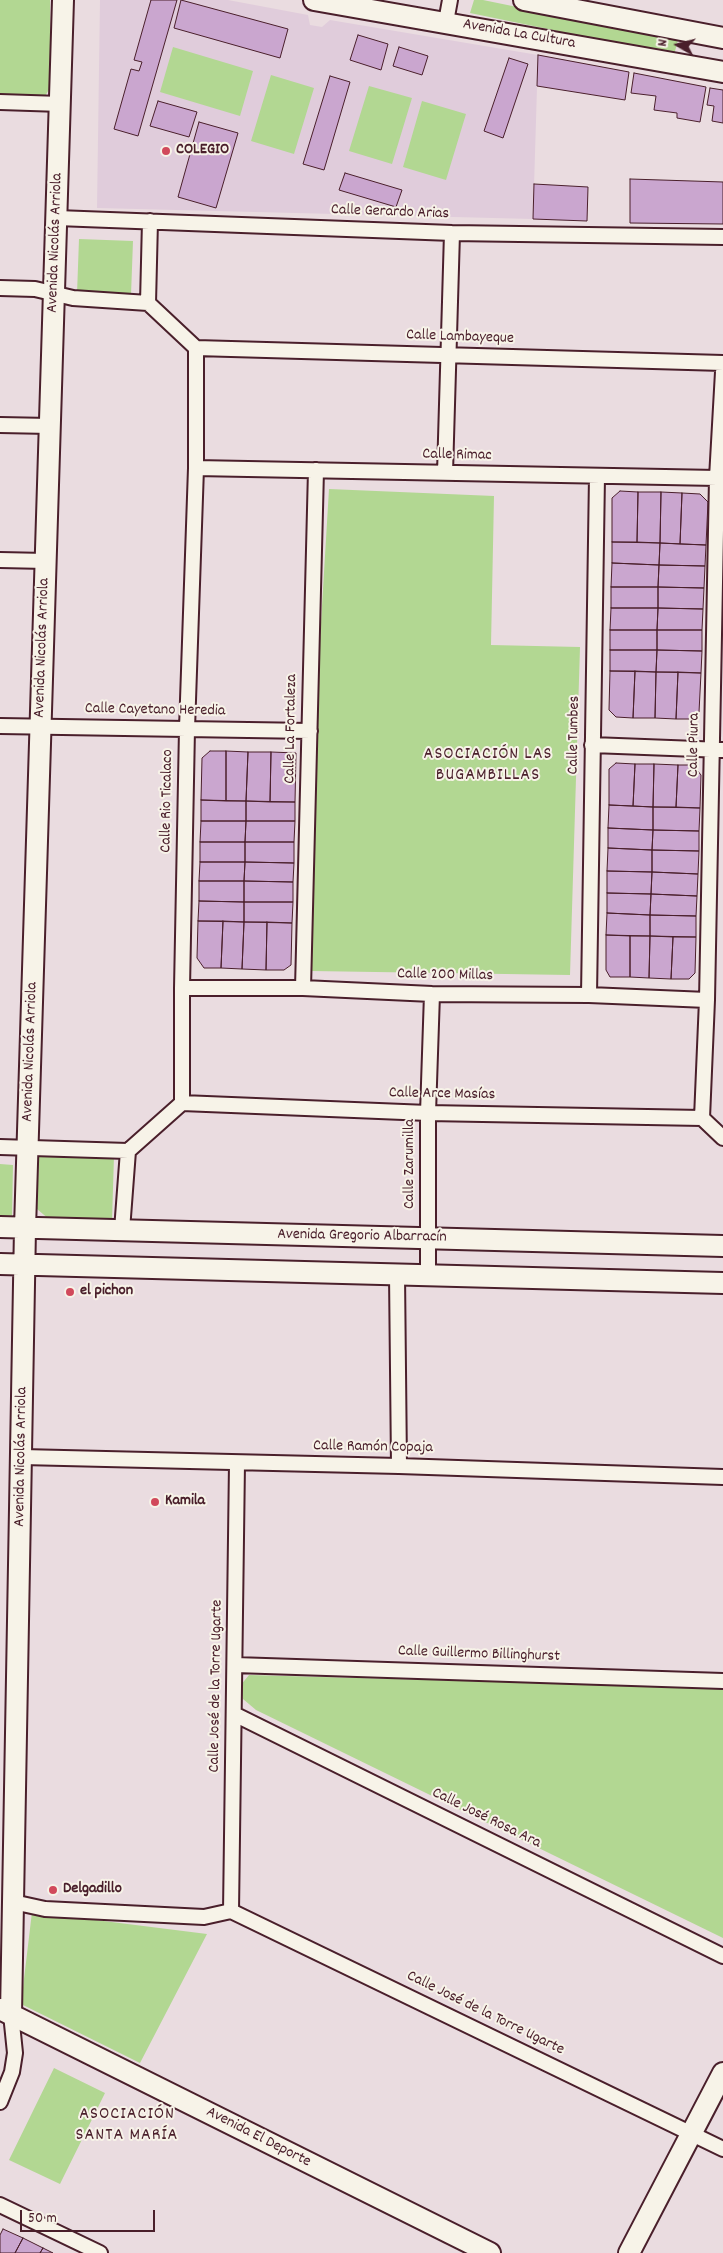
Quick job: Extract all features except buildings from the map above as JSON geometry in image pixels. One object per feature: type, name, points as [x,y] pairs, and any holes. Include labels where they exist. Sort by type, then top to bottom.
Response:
[{"type":"street","name":"Avenida Nicolás Arriola","points":[[0,2102],[12,2072],[15,2053],[5,2011],[12,1902],[26,1265],[25,1228],[63,0]]},
{"type":"street","name":"Avenida La Cultura","points":[[314,0],[723,72]]},
{"type":"street","points":[[446,22],[450,0]]},
{"type":"street","points":[[524,0],[723,38]]},
{"type":"street","points":[[684,64],[691,33]]},
{"type":"street","points":[[0,102],[60,104]]},
{"type":"street","name":"Calle Gerardo Arias","points":[[56,218],[452,233],[723,237]]},
{"type":"street","points":[[148,303],[150,221]]},
{"type":"street","points":[[445,473],[452,233]]},
{"type":"street","points":[[0,288],[35,289],[73,298],[148,303],[196,348]]},
{"type":"street","name":"Calle Lambayeque","points":[[196,348],[723,362]]},
{"type":"street","name":"Calle Rio Ticalaco","points":[[182,1104],[182,988],[187,729],[196,468],[196,348]]},
{"type":"street","name":"Calle Piura","points":[[702,1118],[718,750],[717,478],[723,372]]},
{"type":"street","points":[[0,425],[50,426]]},
{"type":"street","name":"Calle Rimac","points":[[196,468],[717,478]]},
{"type":"street","name":"Calle La Fortaleza","points":[[304,988],[316,470]]},
{"type":"street","name":"Calle Tumbes","points":[[589,995],[597,476]]},
{"type":"street","points":[[0,560],[46,561]]},
{"type":"street","name":"Calle Cayetano Heredia","points":[[0,726],[310,731]]},
{"type":"street","points":[[592,745],[718,750]]},
{"type":"street","name":"Calle 200 Millas","points":[[182,988],[304,988],[432,994],[589,995],[707,1000]]},
{"type":"street","name":"Calle Zarumilla","points":[[428,1275],[428,1113],[432,994]]},
{"type":"street","points":[[0,1147],[128,1151],[182,1104]]},
{"type":"street","name":"Calle Arce Masías","points":[[182,1104],[428,1113],[702,1118]]},
{"type":"street","points":[[702,1118],[723,1138]]},
{"type":"street","points":[[122,1230],[128,1151]]},
{"type":"street","name":"Avenida Gregorio Albarracín","points":[[0,1227],[723,1246]]},
{"type":"street","points":[[0,1264],[723,1283]]},
{"type":"street","points":[[397,1274],[399,1466]]},
{"type":"street","name":"Calle Ramón Copaja","points":[[22,1457],[399,1466],[723,1477]]},
{"type":"street","name":"Calle José de la Torre Ugarte","points":[[237,1463],[231,1910],[723,2149]]},
{"type":"street","name":"Calle Guillermo Billinghurst","points":[[235,1665],[723,1681]]},
{"type":"street","name":"Calle José Rosa Ara","points":[[234,1714],[723,1956]]},
{"type":"street","points":[[12,1902],[45,1909],[204,1917],[231,1910]]},
{"type":"street","name":"Avenida El Deporte","points":[[5,2011],[490,2253]]},
{"type":"street","points":[[629,2253],[723,2073]]},
{"type":"street","points":[[0,2205],[100,2253]]},
{"type":"shaded area","points":[[100,0],[228,0],[308,15],[310,25],[322,27],[330,20],[538,55],[533,219],[97,208]]},
{"type":"green space","points":[[0,0],[50,0],[51,86],[44,98],[0,98]]},
{"type":"green space","points":[[474,0],[483,0],[678,40],[674,55],[470,13]]},
{"type":"green space","points":[[173,47],[253,71],[240,116],[160,92]]},
{"type":"green space","points":[[271,75],[314,88],[294,154],[251,141]]},
{"type":"green space","points":[[369,86],[412,98],[392,164],[349,151]]},
{"type":"green space","points":[[422,101],[466,114],[446,180],[403,167]]},
{"type":"green space","points":[[79,239],[133,241],[131,295],[77,294]]},
{"type":"green space","points":[[329,489],[494,496],[491,645],[580,647],[570,975],[311,971],[320,639]]},
{"type":"green space","points":[[39,1154],[114,1156],[112,1221],[50,1220],[37,1209]]},
{"type":"green space","points":[[0,1164],[13,1165],[12,1219],[0,1219]]},
{"type":"green space","points":[[249,1675],[723,1688],[723,1938],[256,1710],[243,1699],[240,1686]]},
{"type":"green space","points":[[32,1912],[207,1934],[140,2063],[21,2004]]},
{"type":"green space","points":[[54,2068],[105,2093],[60,2184],[9,2160]]},
{"type":"place","name":"COLEGIO","points":[[166,151]]},
{"type":"place","name":"el pichon","points":[[70,1292]]},
{"type":"place","name":"Kamila","points":[[155,1502]]},
{"type":"place","name":"Delgadillo","points":[[53,1890]]},
{"type":"district","name":"ASOCIACIÓN LAS BUGAMBILLAS","points":[[488,766]]},
{"type":"district","name":"ASOCIACIÓN SANTA MARÍA","points":[[127,2126]]}]
